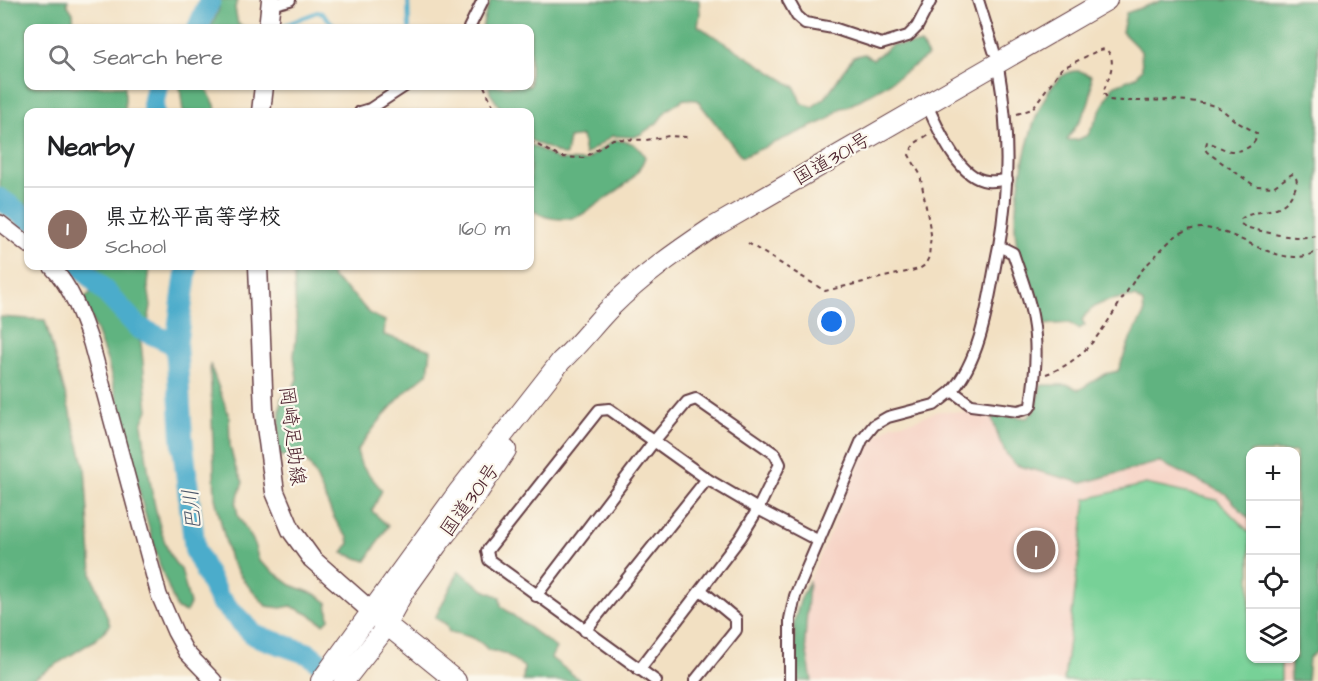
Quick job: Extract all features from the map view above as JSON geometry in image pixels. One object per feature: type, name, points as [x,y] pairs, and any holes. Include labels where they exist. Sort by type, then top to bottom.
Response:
[{"type":"highway","name":"国道301号","points":[[321,681],[404,591],[436,546],[475,498],[524,423],[570,360],[577,346],[611,307],[672,255],[722,222],[1107,0]]},
{"type":"highway","name":"国道301号","points":[[345,681],[376,623]]},
{"type":"highway","points":[[376,623],[456,681]]},
{"type":"main road","points":[[268,24],[270,3]]},
{"type":"main road","points":[[261,108],[264,90]]},
{"type":"main road","points":[[0,223],[24,242]]},
{"type":"main road","points":[[55,270],[65,280],[81,312],[92,343],[159,594],[186,652],[214,681]]},
{"type":"main road","name":"岡崎足助線","points":[[258,270],[264,412],[275,492],[291,530],[312,559],[376,623]]},
{"type":"street","points":[[270,3],[290,0]]},
{"type":"street","points":[[471,24],[483,0]]},
{"type":"street","points":[[788,0],[796,16],[805,23],[833,28],[881,44],[908,36],[917,27],[931,0]]},
{"type":"street","points":[[978,0],[994,51]]},
{"type":"street","points":[[790,681],[790,619],[795,596],[862,440],[874,425],[897,413],[934,405],[952,391],[963,379],[977,348],[1005,215],[1007,180],[1005,117],[999,73]]},
{"type":"street","points":[[372,108],[399,90]]},
{"type":"street","points":[[927,105],[958,163],[971,174],[986,182],[1007,180]]},
{"type":"street","points":[[952,391],[971,405],[1018,411],[1029,408],[1031,405],[1035,377],[1033,319],[1013,253],[999,246]]},
{"type":"street","points":[[536,596],[655,440],[687,402],[696,399],[775,454],[780,464],[758,509],[741,537],[639,669]]},
{"type":"street","points":[[656,681],[489,560],[487,551],[599,410],[609,409],[707,479],[819,541]]},
{"type":"street","points":[[585,631],[707,479]]},
{"type":"street","points":[[696,681],[736,630],[736,619],[701,590]]},
{"type":"path","points":[[1005,117],[1032,109],[1061,69],[1099,50],[1106,49],[1111,55],[1112,62],[1103,92],[1109,100],[1139,102],[1177,100],[1214,106],[1224,110],[1233,119],[1257,134],[1257,140],[1251,147],[1233,151],[1207,142],[1205,149],[1207,152],[1255,186],[1273,187],[1287,176],[1292,174],[1295,176],[1296,187],[1283,204],[1274,210],[1246,216],[1241,219],[1241,224],[1279,235],[1318,236]]},
{"type":"path","points":[[486,90],[494,108]]},
{"type":"path","points":[[748,243],[825,291],[919,269],[928,258],[931,234],[920,174],[909,155],[914,144],[939,128]]},
{"type":"path","points":[[534,143],[560,157],[584,158],[613,138],[646,140],[669,136],[688,136]]},
{"type":"path","points":[[1035,377],[1058,370],[1075,358],[1099,335],[1143,269],[1179,234],[1196,229],[1210,230],[1235,237],[1277,256],[1291,258],[1318,251]]},
{"type":"shaded area","points":[[939,411],[991,414],[1001,444],[1016,465],[1082,483],[1159,462],[1226,494],[1246,516],[1246,663],[1291,663],[1290,681],[812,681],[805,641],[809,581],[866,449],[878,435],[892,425],[912,421]]},
{"type":"green space","points":[[0,0],[68,0],[67,4],[73,13],[74,24],[24,24],[24,90],[125,90],[125,108],[24,108],[24,209],[0,192]]},
{"type":"green space","points":[[218,0],[237,0],[235,8],[238,24],[213,24],[219,9]]},
{"type":"green space","points":[[491,0],[699,0],[698,26],[795,87],[801,103],[812,107],[825,98],[853,57],[864,54],[873,59],[892,45],[921,44],[928,56],[886,85],[847,107],[841,108],[827,120],[742,157],[697,100],[684,99],[667,110],[657,123],[641,134],[634,137],[612,136],[585,155],[582,136],[569,138],[566,155],[562,155],[534,142],[534,108],[500,108],[490,93],[490,90],[534,90],[534,24],[483,24]]},
{"type":"green space","points":[[1163,0],[1318,0],[1318,651],[1309,658],[1307,681],[1290,681],[1291,663],[1300,663],[1300,447],[1246,447],[1246,516],[1226,494],[1159,462],[1082,483],[1016,465],[1003,448],[991,414],[1027,418],[1034,411],[1041,385],[1069,385],[1079,390],[1105,374],[1118,371],[1131,337],[1144,314],[1143,303],[1135,297],[1128,297],[1105,302],[1092,309],[1082,320],[1085,325],[1079,329],[1069,323],[1042,325],[1038,322],[1024,275],[1015,228],[1023,163],[1039,110],[1050,89],[1063,75],[1079,71],[1091,76],[1089,103],[1067,140],[1077,140],[1088,135],[1113,86],[1136,77],[1142,69],[1141,51],[1122,32],[1126,13]]},
{"type":"green space","points":[[180,90],[207,90],[215,108],[183,108]]},
{"type":"green space","points":[[614,140],[632,144],[645,157],[642,165],[626,184],[579,216],[560,219],[540,215],[534,211],[534,146],[559,160],[585,161]]},
{"type":"green space","points":[[90,270],[150,270],[148,286],[151,306],[148,322],[143,321]]},
{"type":"green space","points":[[293,270],[328,270],[333,278],[370,314],[385,321],[384,335],[431,350],[428,373],[389,409],[357,451],[361,465],[382,490],[372,511],[388,526],[366,561],[343,553],[349,543],[348,537],[335,519],[309,464],[301,459],[277,454],[281,399],[292,390],[297,379],[294,356],[297,329]]},
{"type":"green space","points":[[93,291],[131,327],[141,343],[148,410],[142,424],[150,479],[165,544],[181,569],[190,604],[186,612],[177,609],[160,566],[143,507],[108,363],[84,298]]},
{"type":"green space","points":[[0,317],[45,320],[85,467],[92,574],[110,625],[95,640],[30,681],[0,681]]},
{"type":"green space","points":[[210,364],[229,416],[230,446],[235,466],[243,482],[236,503],[238,516],[253,540],[259,561],[291,585],[317,595],[327,602],[329,619],[324,624],[291,606],[281,608],[266,606],[244,581],[230,560],[215,498]]},
{"type":"green space","points":[[1146,484],[1217,500],[1246,529],[1246,663],[1281,663],[1281,681],[1064,681],[1086,499]]},
{"type":"green space","points":[[459,571],[484,590],[500,597],[501,606],[556,648],[551,658],[581,681],[523,681],[524,667],[504,653],[488,650],[475,639],[449,632],[446,624],[435,618]]},
{"type":"green space","points":[[809,581],[805,641],[812,681],[796,681],[794,622]]},
{"type":"waterway","name":"巴川","points":[[200,24],[210,0]]},
{"type":"waterway","points":[[408,0],[409,24]]},
{"type":"waterway","points":[[287,24],[317,12],[322,13],[333,24]]},
{"type":"waterway","name":"巴川","points":[[153,108],[156,90]]},
{"type":"waterway","points":[[0,199],[24,216]]},
{"type":"waterway","points":[[85,270],[139,328],[176,345]]},
{"type":"waterway","name":"巴川","points":[[186,270],[176,345],[182,437],[195,550],[219,599],[254,635],[309,654],[343,681]]},
{"type":"place","name":"県立松平高等学校","points":[[1036,550]]}]
